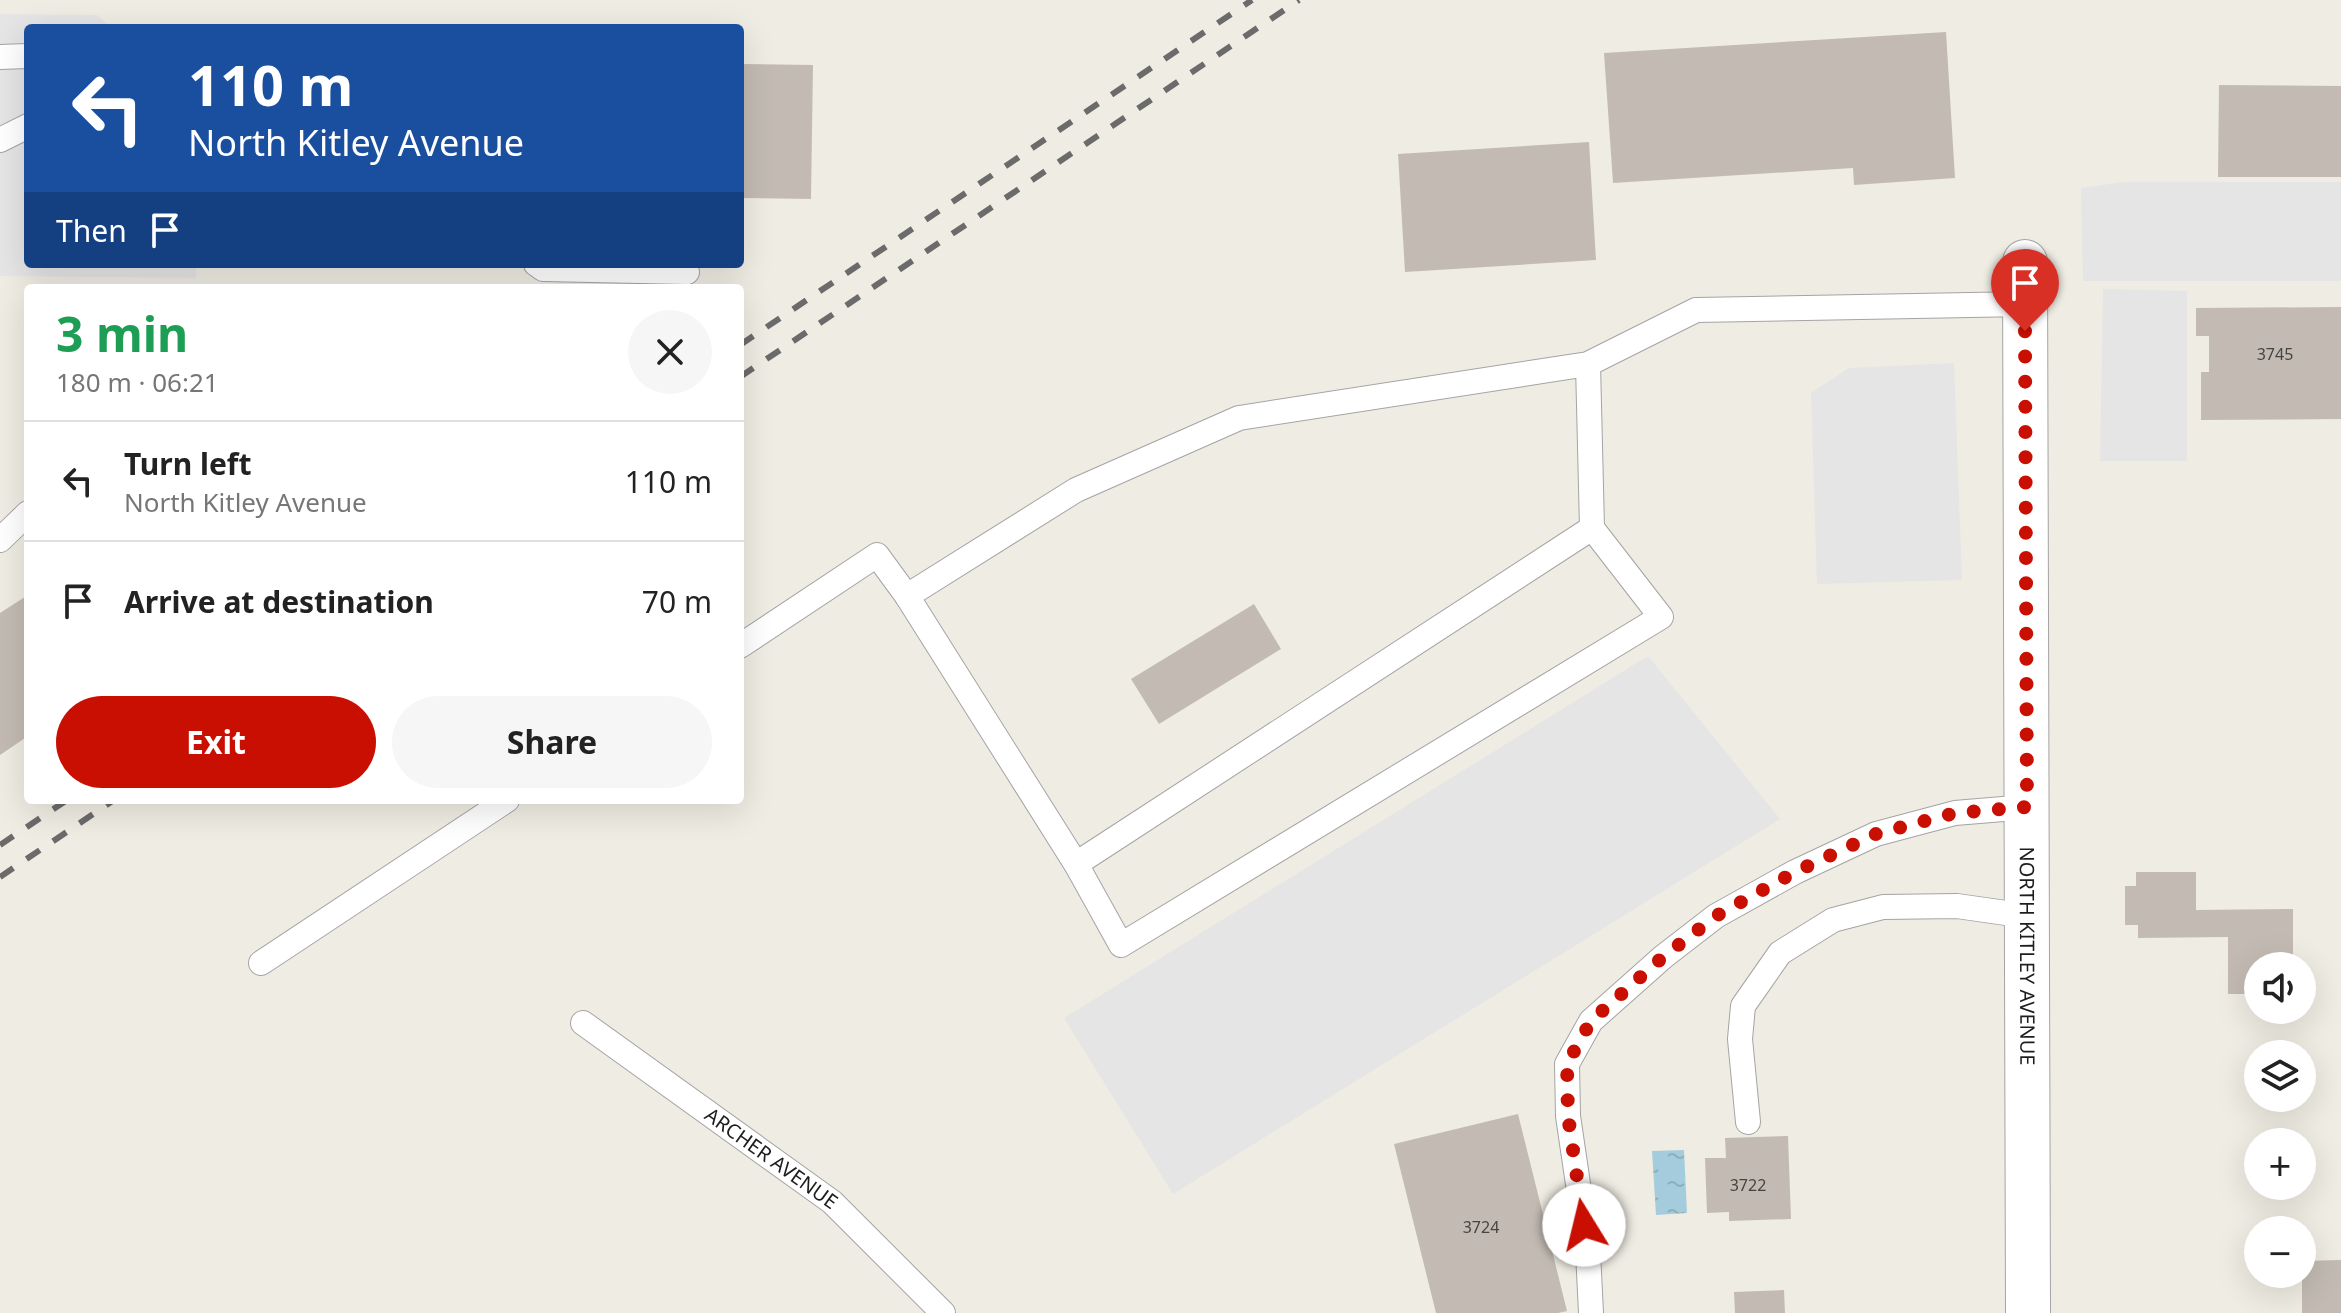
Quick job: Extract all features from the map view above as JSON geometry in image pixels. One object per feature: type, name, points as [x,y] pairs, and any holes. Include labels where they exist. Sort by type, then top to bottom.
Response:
[{"type":"street","name":"NORTH KITLEY AVENUE","points":[[2025,283],[2028,1313]]},
{"type":"lane","points":[[0,57],[24,56]]},
{"type":"lane","points":[[0,140],[24,128]]},
{"type":"lane","points":[[542,268],[687,272]]},
{"type":"lane","points":[[907,596],[1076,490],[1239,418],[1588,364],[1696,310],[2025,283]]},
{"type":"lane","points":[[744,643],[877,555],[907,596],[1076,864],[1121,945],[1661,617],[1592,528],[1588,364]]},
{"type":"lane","points":[[0,540],[24,517]]},
{"type":"lane","points":[[1076,864],[1592,528]]},
{"type":"lane","points":[[261,963],[501,804]]},
{"type":"lane","points":[[1591,1313],[1588,1252],[1568,1116],[1567,1064],[1591,1021],[1663,957],[1716,916],[1795,872],[1876,834],[1955,813],[2027,807]]},
{"type":"lane","points":[[1748,1122],[1740,1039],[1743,1006],[1780,953],[1833,920],[1883,907],[1957,906],[2027,916]]},
{"type":"lane","name":"ARCHER AVENUE","points":[[583,1023],[832,1202],[943,1313]]},
{"type":"shaded area","points":[[0,14],[97,15],[107,24],[24,24],[24,268],[196,268],[196,278],[0,276]]},
{"type":"shaded area","points":[[2124,182],[2341,182],[2341,281],[2083,281],[2081,188]]},
{"type":"shaded area","points":[[2103,289],[2187,291],[2187,461],[2100,461]]},
{"type":"shaded area","points":[[1954,363],[1962,580],[1817,584],[1811,393],[1849,368]]},
{"type":"shaded area","points":[[1648,656],[1780,819],[1173,1194],[1064,1018]]},
{"type":"water","points":[[1684,1150],[1687,1213],[1656,1215],[1652,1151]]},
{"type":"building","points":[[1946,32],[1955,178],[1854,185],[1853,168],[1613,183],[1604,53]]},
{"type":"building","points":[[744,64],[813,65],[811,199],[744,198]]},
{"type":"building","points":[[2219,85],[2341,86],[2341,177],[2218,177]]},
{"type":"building","points":[[1589,142],[1596,260],[1405,272],[1398,154]]},
{"type":"building","points":[[2341,307],[2341,419],[2201,420],[2201,372],[2209,372],[2209,336],[2196,336],[2196,308]]},
{"type":"building","points":[[24,598],[24,739],[0,755],[0,613]]},
{"type":"building","points":[[1254,604],[1281,649],[1159,724],[1131,679]]},
{"type":"building","points":[[2136,872],[2196,872],[2196,910],[2293,909],[2293,952],[2244,952],[2244,994],[2228,994],[2228,937],[2138,938],[2138,925],[2125,925],[2125,886],[2136,886]]},
{"type":"building","points":[[1518,1114],[1567,1311],[1436,1313],[1394,1144]]},
{"type":"building","points":[[1788,1136],[1791,1219],[1729,1221],[1729,1212],[1707,1213],[1705,1158],[1726,1158],[1725,1138]]},
{"type":"building","points":[[2341,1260],[2341,1313],[2302,1313],[2302,1288],[2316,1288],[2316,1261]]},
{"type":"building","points":[[1784,1290],[1785,1313],[1735,1313],[1734,1292]]},
{"type":"railway","points":[[744,342],[1252,0]]},
{"type":"railway","points":[[744,374],[1299,0]]},
{"type":"railway","points":[[0,845],[61,804]]},
{"type":"railway","points":[[0,877],[108,804]]},
{"type":"route","points":[[1584,1225],[1568,1116],[1567,1064],[1591,1021],[1663,957],[1716,916],[1795,872],[1876,834],[1955,813],[2027,807],[2025,331]]}]
